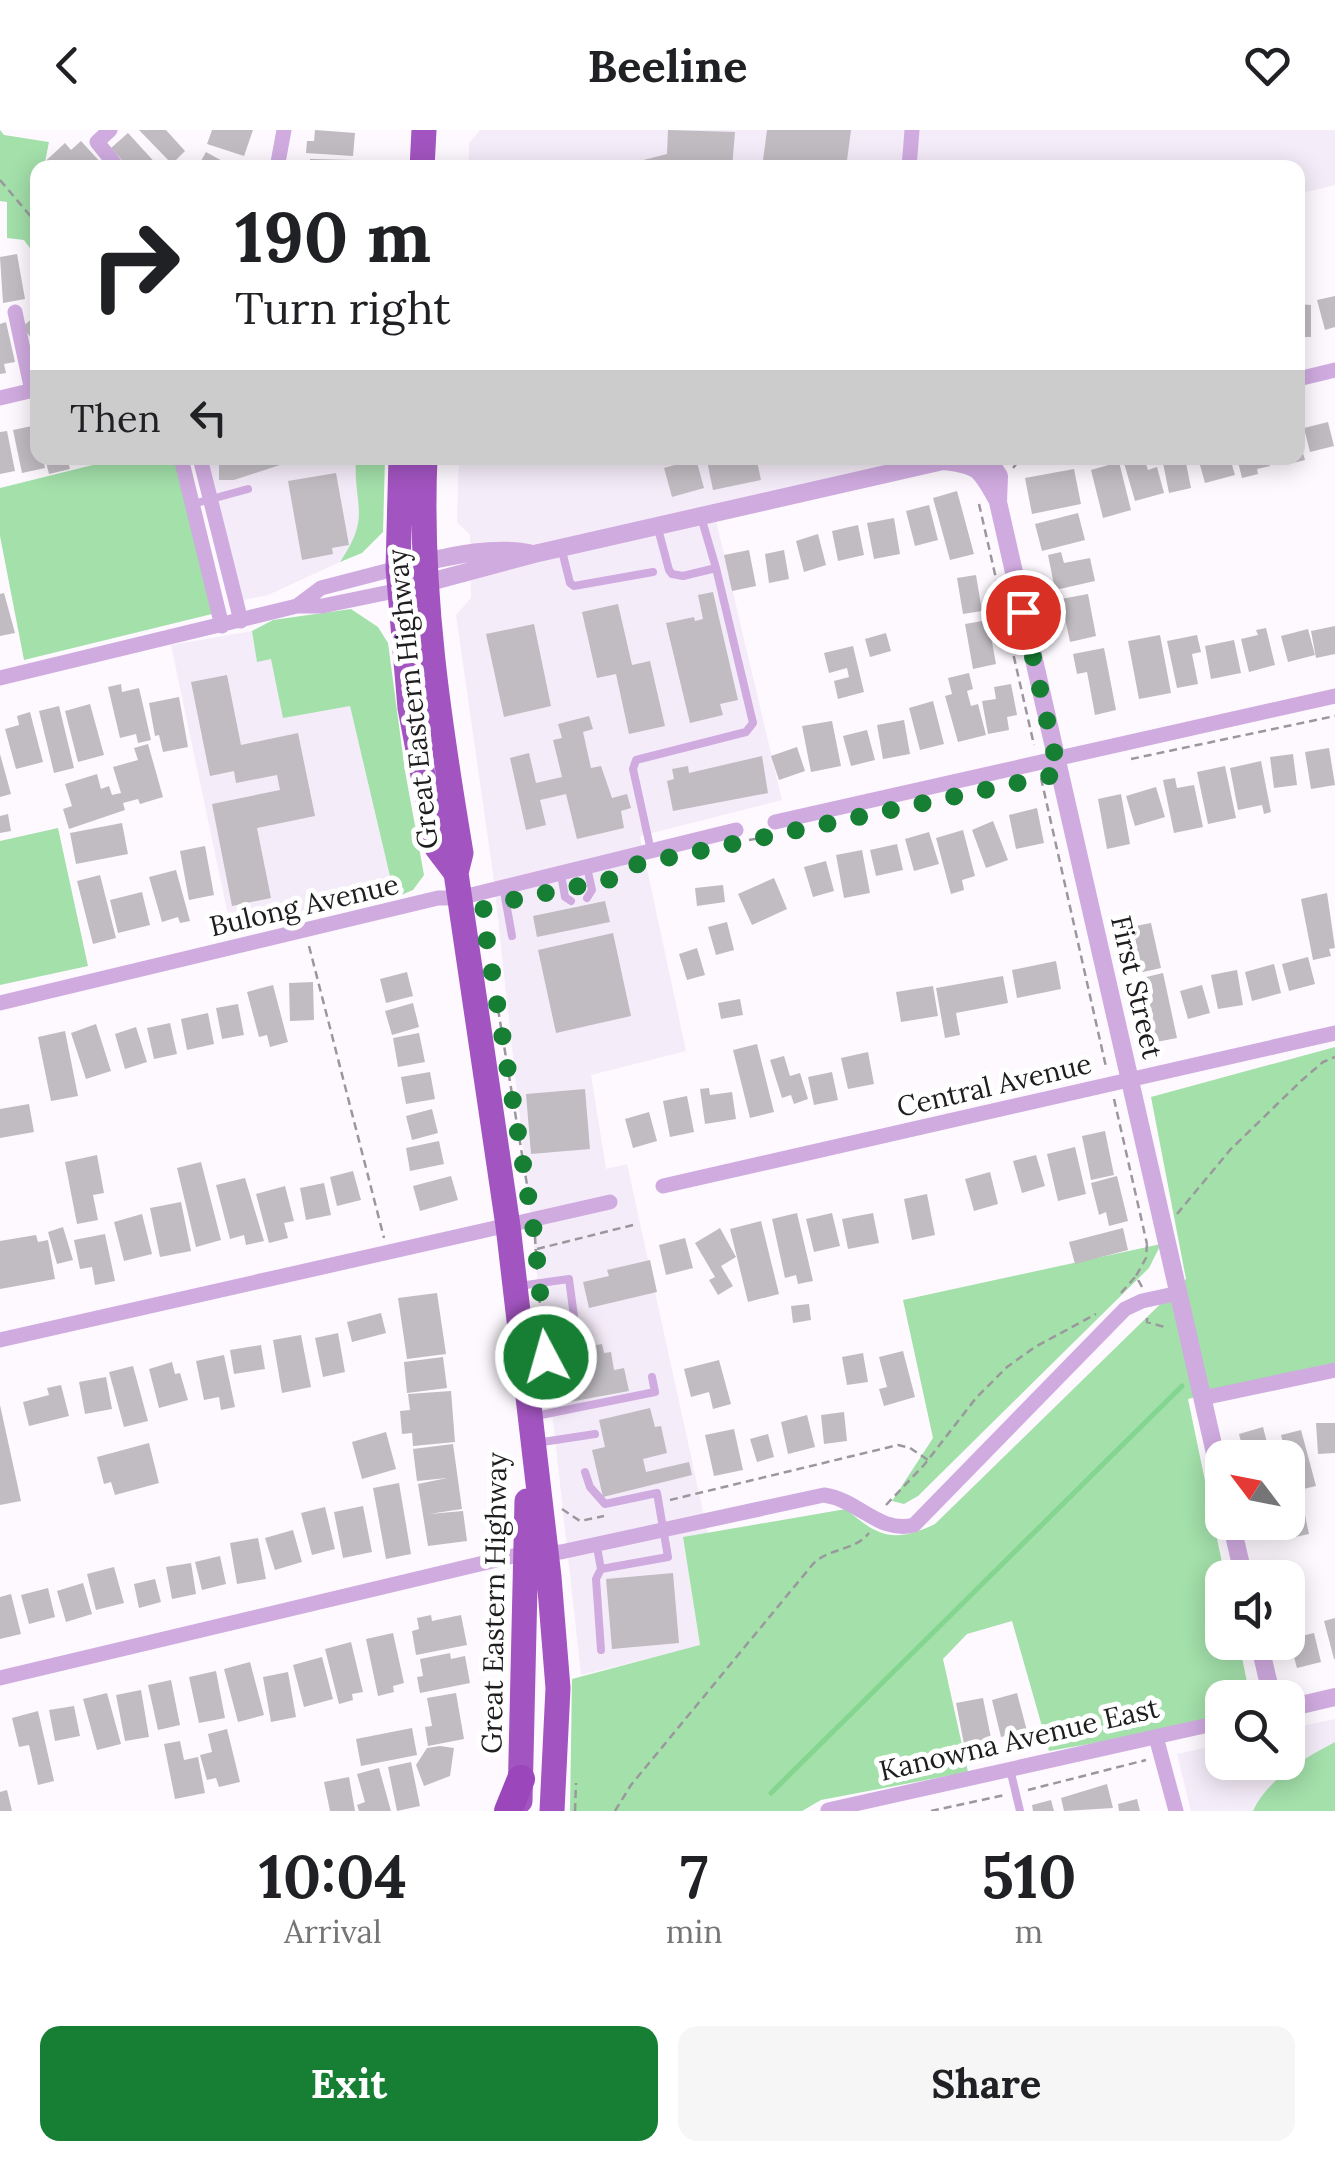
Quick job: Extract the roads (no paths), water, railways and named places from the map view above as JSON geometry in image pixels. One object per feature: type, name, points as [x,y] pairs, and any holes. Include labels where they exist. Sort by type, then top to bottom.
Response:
[{"type":"highway","points":[[422,160],[424,130]]},
{"type":"highway","points":[[439,160],[440,130]]},
{"type":"highway","name":"Great Eastern Highway","points":[[401,465],[399,579],[410,708],[436,848],[458,886]]},
{"type":"highway","name":"Great Eastern Highway","points":[[425,465],[425,572],[436,691],[461,852],[458,886],[520,1223],[531,1330],[528,1410],[536,1553],[558,1688],[552,1811]]},
{"type":"highway","name":"Great Eastern Highway","points":[[520,1811],[536,1553]]},
{"type":"highway","points":[[508,1811],[521,1778]]},
{"type":"street","points":[[110,130],[96,142],[111,160]]},
{"type":"street","points":[[278,160],[284,130]]},
{"type":"street","points":[[910,160],[912,130]]},
{"type":"street","points":[[15,312],[30,370]]},
{"type":"street","points":[[1305,377],[1335,370]]},
{"type":"street","points":[[0,398],[30,391]]},
{"type":"street","points":[[183,465],[222,626]]},
{"type":"street","points":[[202,465],[241,622]]},
{"type":"street","points":[[0,678],[297,606],[322,606],[425,572],[534,554],[918,465]]},
{"type":"street","name":"First Street","points":[[990,465],[999,476],[998,502],[1212,1440]]},
{"type":"street","points":[[772,829],[1335,696]]},
{"type":"street","name":"Bulong Avenue","points":[[0,1004],[438,898],[458,886],[503,886],[561,874],[589,875],[652,851],[736,830]]},
{"type":"street","name":"Central Avenue","points":[[664,1186],[1335,1033]]},
{"type":"street","points":[[0,1340],[610,1202]]},
{"type":"street","points":[[0,1678],[536,1553],[561,1552],[824,1495],[849,1502],[891,1526],[914,1525],[1125,1309],[1179,1293]]},
{"type":"street","points":[[1203,1398],[1335,1370]]},
{"type":"street","points":[[1305,1704],[1335,1697]]},
{"type":"street","name":"Kanowna Avenue East","points":[[828,1811],[1205,1726]]},
{"type":"street","points":[[1156,1737],[1176,1811]]},
{"type":"lane","points":[[193,504],[248,489]]},
{"type":"lane","points":[[652,851],[634,769],[636,760],[746,732],[753,723],[701,514]]},
{"type":"lane","points":[[657,525],[672,574],[683,576],[716,568]]},
{"type":"lane","points":[[561,547],[570,584],[574,586],[653,572]]},
{"type":"lane","points":[[561,874],[565,897],[571,901]]},
{"type":"lane","points":[[586,898],[592,890],[589,875]]},
{"type":"lane","points":[[503,886],[512,936]]},
{"type":"lane","points":[[526,1285],[569,1279],[575,1324],[531,1330]]},
{"type":"lane","points":[[528,1410],[655,1392],[652,1377]]},
{"type":"lane","points":[[530,1444],[595,1434]]},
{"type":"lane","points":[[585,1472],[590,1488],[606,1504],[657,1493],[664,1528],[668,1557],[601,1569]]},
{"type":"lane","points":[[596,1542],[601,1569],[596,1579],[601,1650]]},
{"type":"lane","points":[[1010,1770],[1020,1811]]},
{"type":"waterway","points":[[771,1793],[1182,1386]]}]
